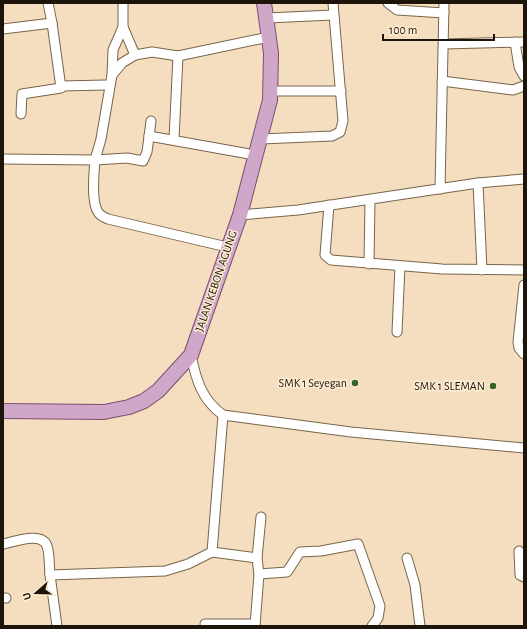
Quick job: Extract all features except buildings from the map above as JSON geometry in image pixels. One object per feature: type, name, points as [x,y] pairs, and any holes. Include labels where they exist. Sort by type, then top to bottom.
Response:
[{"type":"main road","name":"JALAN KEBON AGUNG","points":[[3,411],[104,412],[129,407],[144,401],[158,391],[190,356],[227,247],[240,215],[255,155],[261,139],[271,91],[271,53],[264,3]]},
{"type":"street","points":[[48,3],[61,86]]},
{"type":"street","points":[[123,3],[123,27],[135,55]]},
{"type":"street","points":[[261,139],[335,135],[340,132],[343,121],[333,3]]},
{"type":"street","points":[[388,3],[397,10],[444,13]]},
{"type":"street","points":[[440,189],[444,3]]},
{"type":"street","points":[[267,18],[333,15]]},
{"type":"street","points":[[3,29],[52,23]]},
{"type":"street","points":[[123,27],[113,50],[112,76],[96,160],[96,210],[100,215],[108,219],[227,247]]},
{"type":"street","points":[[112,76],[118,67],[135,55],[152,52],[178,56],[269,36]]},
{"type":"street","points":[[444,44],[520,42],[520,67],[524,76]]},
{"type":"street","points":[[174,139],[178,56]]},
{"type":"street","points":[[442,81],[513,90],[524,86]]},
{"type":"street","points":[[21,114],[22,94],[60,89],[61,86],[105,85]]},
{"type":"street","points":[[271,91],[341,91]]},
{"type":"street","points":[[3,159],[96,160],[127,158],[143,161],[147,152],[150,121]]},
{"type":"street","points":[[149,136],[174,139],[255,155]]},
{"type":"street","points":[[240,215],[298,210],[478,183],[524,179]]},
{"type":"street","points":[[478,183],[482,270]]},
{"type":"street","points":[[369,264],[370,200]]},
{"type":"street","points":[[329,205],[326,252],[327,258],[335,261],[482,270],[524,270]]},
{"type":"street","points":[[397,332],[400,266]]},
{"type":"street","points":[[524,285],[523,320],[518,342],[519,348],[524,354]]},
{"type":"street","points":[[190,356],[202,392],[208,402],[223,415],[351,432],[524,448]]},
{"type":"street","points":[[212,552],[223,415]]},
{"type":"street","points":[[205,624],[255,625],[259,574],[257,558],[261,517]]},
{"type":"street","points":[[3,544],[37,538],[43,540],[47,546],[57,626]]},
{"type":"street","points":[[259,574],[287,572],[300,552],[321,551],[358,544],[380,606],[378,618],[372,626]]},
{"type":"street","points":[[519,551],[519,571],[520,575],[524,577]]},
{"type":"street","points":[[50,575],[165,571],[188,564],[212,552],[257,558]]},
{"type":"street","points":[[407,558],[415,585],[420,626]]},
{"type":"place","name":"SMK 1 Seyegan","points":[[355,383]]},
{"type":"place","name":"SMK 1 SLEMAN","points":[[493,386]]}]
